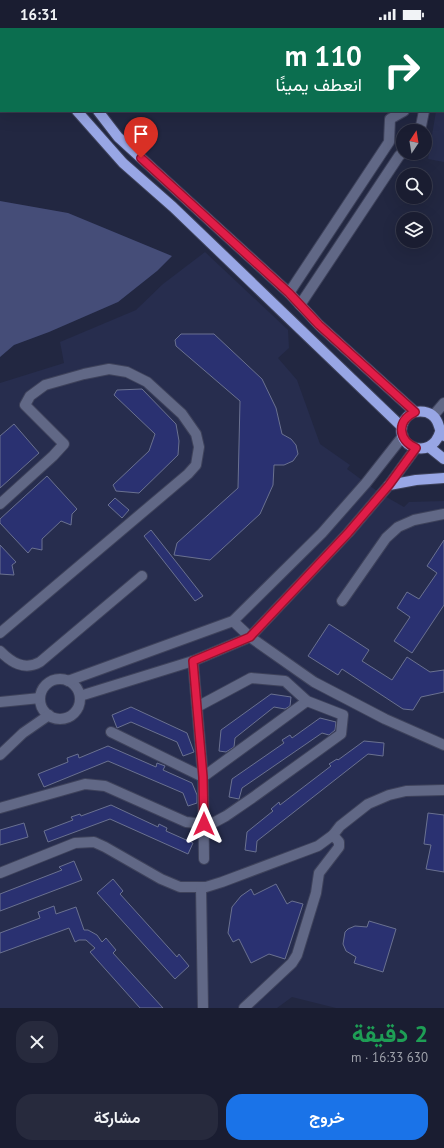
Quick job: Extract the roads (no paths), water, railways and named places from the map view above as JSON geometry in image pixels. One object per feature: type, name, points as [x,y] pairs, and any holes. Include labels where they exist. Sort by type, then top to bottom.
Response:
[{"type":"main road","points":[[78,112],[124,163],[173,207],[402,431],[405,441],[416,448],[422,449],[434,444],[442,434],[437,420],[427,412],[421,411],[415,412],[406,418],[402,431]]},
{"type":"main road","points":[[99,112],[118,137],[289,293],[319,325],[415,412]]},
{"type":"main road","points":[[429,447],[444,459]]},
{"type":"main road","points":[[389,485],[416,480],[444,478]]},
{"type":"street","points":[[289,293],[389,142],[390,119],[402,112]]},
{"type":"street","points":[[421,124],[424,112]]},
{"type":"street","points":[[300,305],[396,160]]},
{"type":"street","points":[[0,504],[53,456],[64,444],[25,405],[30,396],[45,385],[84,374],[109,369],[127,372],[147,382],[182,414],[196,434],[199,447],[196,465],[188,474],[0,633]]},
{"type":"street","points":[[433,416],[444,402]]},
{"type":"street","points":[[68,681],[233,621],[322,533],[366,483],[402,431]]},
{"type":"street","points":[[80,696],[193,661],[250,637],[348,533],[389,485],[416,448]]},
{"type":"street","points":[[342,601],[386,538],[398,527],[414,520],[444,514]]},
{"type":"street","points":[[0,650],[10,660],[22,665],[33,666],[40,662],[142,576]]},
{"type":"street","points":[[233,621],[250,637],[314,682],[385,719],[444,745]]},
{"type":"street","points":[[193,661],[203,777],[204,860]]},
{"type":"street","points":[[0,808],[85,784],[105,786],[186,822],[204,824],[213,823],[226,816],[341,734],[343,715],[307,701],[285,681],[251,678],[197,707]]},
{"type":"street","points":[[56,679],[68,681],[74,685],[80,696],[77,709],[73,714],[61,719],[54,718],[44,711],[40,698],[44,686],[56,679]]},
{"type":"street","points":[[0,702],[40,698]]},
{"type":"street","points":[[203,777],[307,701]]},
{"type":"street","points":[[0,755],[23,733],[49,715]]},
{"type":"street","points":[[111,732],[203,777]]},
{"type":"street","points":[[0,873],[75,843],[94,842],[161,879],[180,887],[201,887],[222,882],[318,846],[333,836],[340,826],[368,804],[389,795],[406,791],[444,790]]},
{"type":"street","points":[[244,1008],[292,963],[297,954],[316,893],[319,873],[339,847],[340,842],[333,836]]},
{"type":"street","points":[[201,887],[202,1008]]}]
